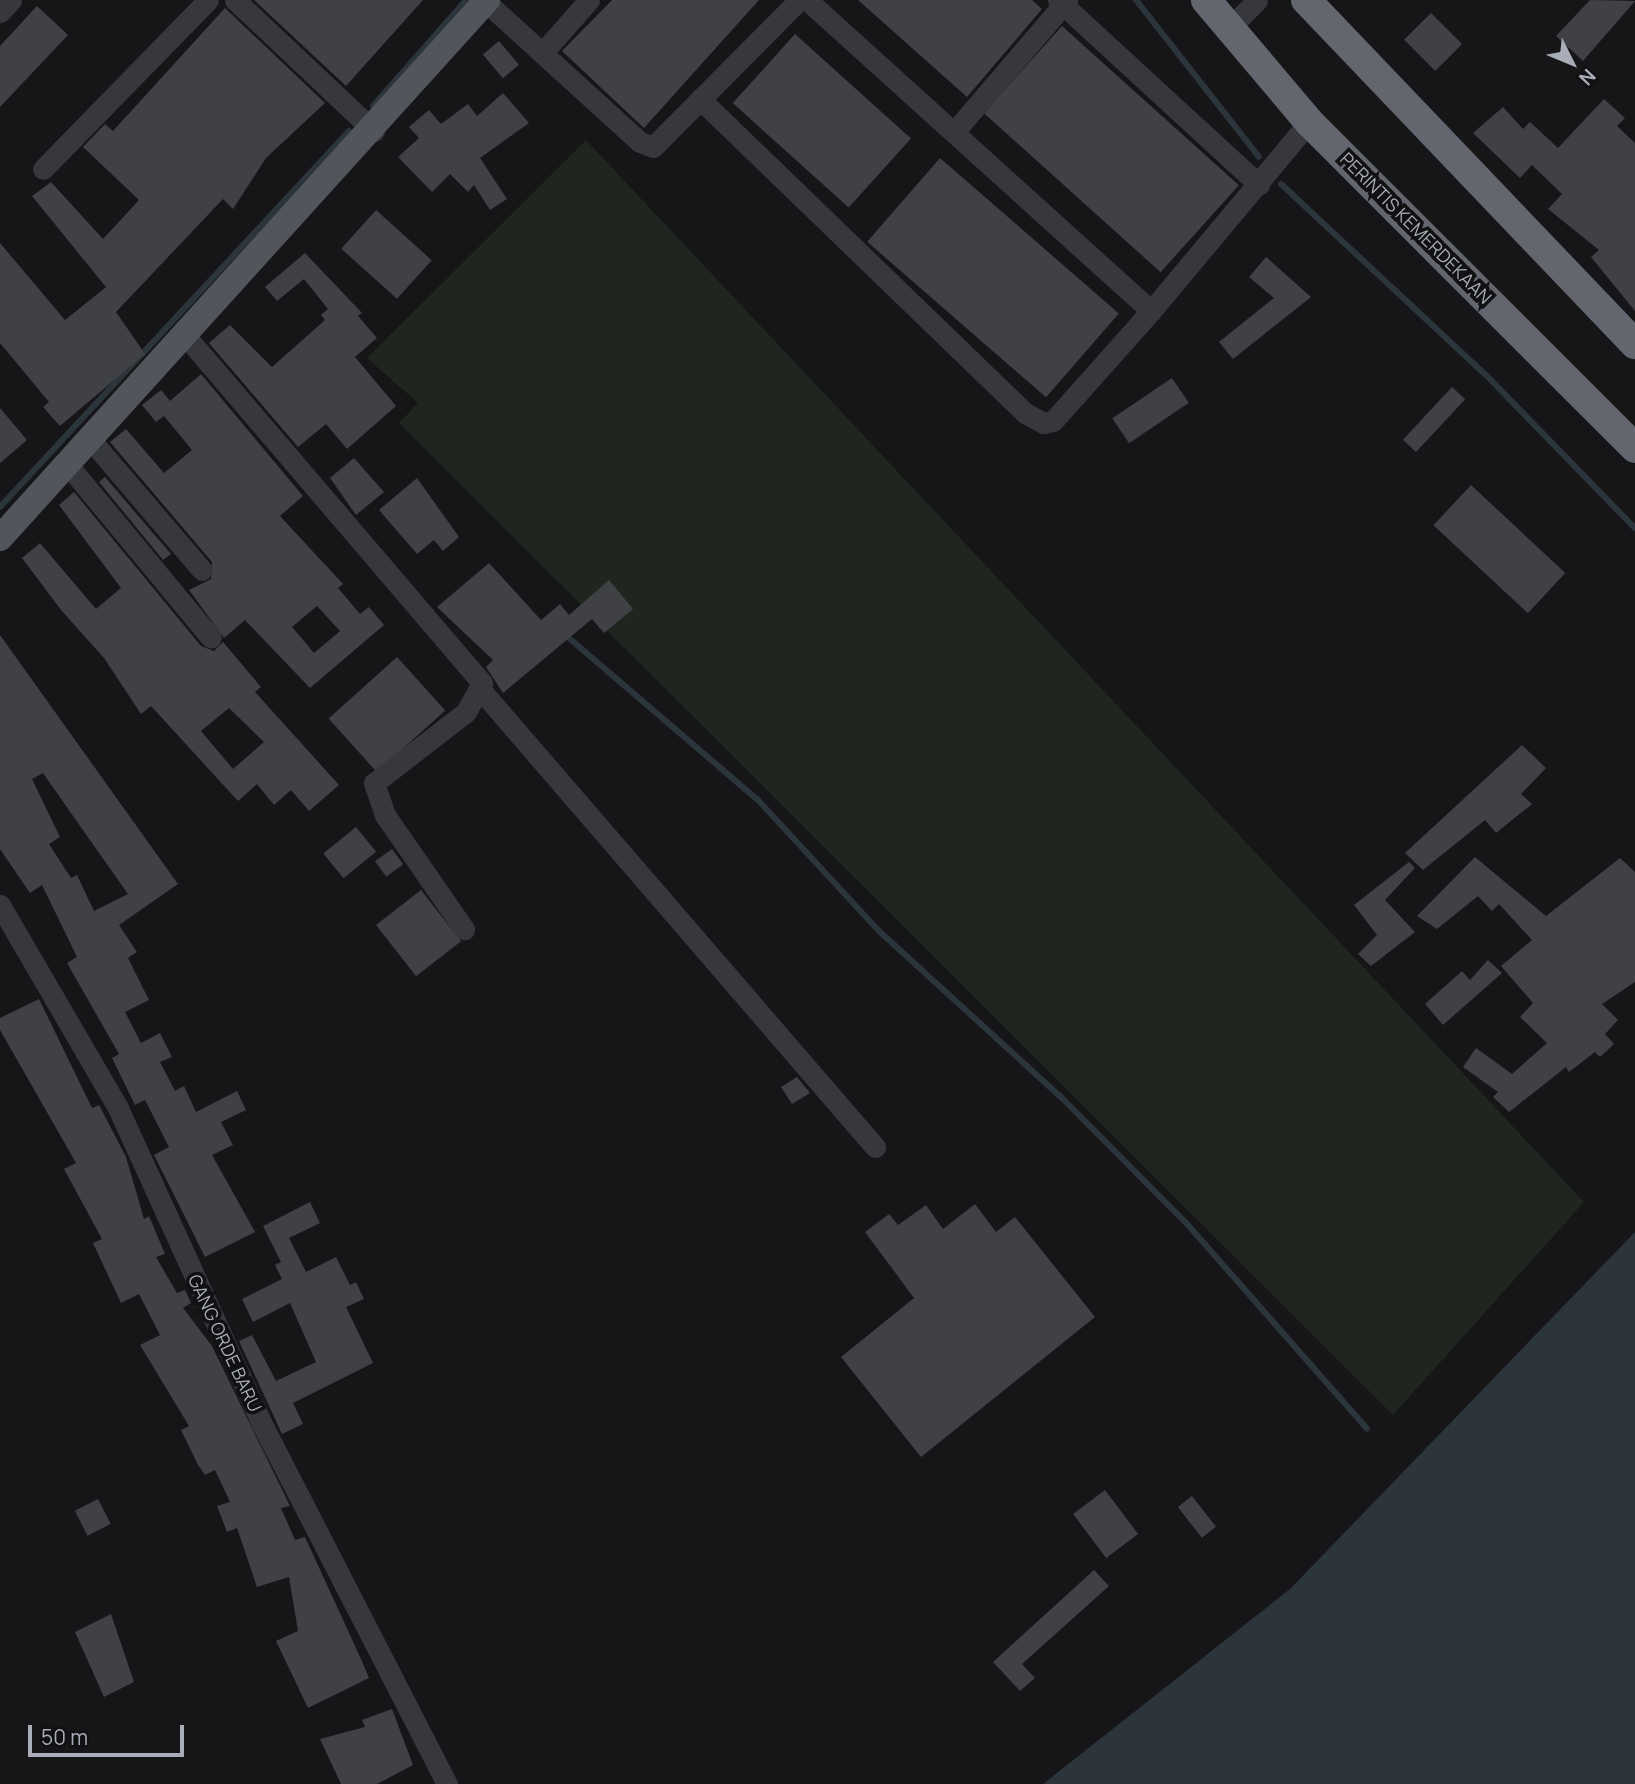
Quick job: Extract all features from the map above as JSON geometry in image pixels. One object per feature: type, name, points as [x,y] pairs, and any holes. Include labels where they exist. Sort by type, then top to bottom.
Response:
[{"type":"highway","name":"PERINTIS KEMERDEKAAN","points":[[1206,0],[1227,31],[1309,122],[1635,448]]},
{"type":"highway","points":[[1306,0],[1633,337]]},
{"type":"main road","points":[[0,538],[184,334],[374,131],[486,1]]},
{"type":"street","points":[[0,12],[11,0]]},
{"type":"street","points":[[43,169],[208,0]]},
{"type":"street","points":[[235,0],[374,131]]},
{"type":"street","points":[[544,51],[589,0]]},
{"type":"street","points":[[486,1],[544,51],[640,142],[653,147],[799,0]]},
{"type":"street","points":[[807,0],[1152,311]]},
{"type":"street","points":[[1227,31],[1257,0]]},
{"type":"street","points":[[954,132],[1063,1],[1259,185]]},
{"type":"street","points":[[700,99],[1025,413],[1044,423],[1054,422],[1152,311],[1309,122]]},
{"type":"street","points":[[184,334],[477,671],[481,690],[875,1147]]},
{"type":"street","points":[[90,439],[202,570]]},
{"type":"street","points":[[68,465],[211,638]]},
{"type":"street","points":[[464,929],[385,815],[374,783],[434,741],[481,690]]},
{"type":"street","name":"GANG ORDE BARU","points":[[0,905],[118,1108],[262,1424],[447,1784]]},
{"type":"shaded area","points":[[586,140],[1584,1202],[1393,1415],[399,423],[418,403],[367,358]]},
{"type":"shaded area","points":[[1635,1232],[1635,1784],[1043,1784],[1290,1589]]},
{"type":"building","points":[[254,0],[423,0],[346,86]]},
{"type":"building","points":[[612,0],[759,0],[644,128],[562,51]]},
{"type":"building","points":[[858,0],[1032,0],[1042,9],[967,97]]},
{"type":"building","points":[[1590,0],[1635,1],[1583,61],[1556,36]]},
{"type":"building","points":[[37,6],[68,35],[0,107],[0,46]]},
{"type":"building","points":[[225,8],[325,103],[266,158],[233,209],[223,199],[116,312],[145,354],[60,426],[43,407],[49,402],[0,343],[0,243],[65,320],[106,287],[32,196],[51,182],[103,239],[139,200],[83,147],[105,124],[113,131]]},
{"type":"building","points":[[1431,13],[1462,44],[1435,71],[1404,40]]},
{"type":"building","points":[[1062,26],[1239,185],[1161,272],[984,113]]},
{"type":"building","points":[[795,34],[911,138],[849,207],[733,103]]},
{"type":"building","points":[[499,41],[519,65],[503,78],[483,54]]},
{"type":"building","points":[[503,93],[529,123],[480,158],[507,199],[490,210],[474,185],[468,192],[450,174],[432,192],[398,157],[419,138],[409,127],[429,110],[441,124],[468,104],[477,116]]},
{"type":"building","points":[[1604,99],[1625,118],[1617,126],[1635,143],[1635,311],[1591,257],[1599,250],[1548,209],[1562,194],[1532,165],[1520,178],[1473,133],[1503,107],[1523,129],[1530,122],[1558,148]]},
{"type":"building","points":[[940,158],[1119,313],[1046,397],[867,242]]},
{"type":"building","points":[[376,210],[432,260],[397,299],[341,249]]},
{"type":"building","points":[[305,253],[362,313],[358,316],[377,338],[355,357],[396,406],[347,449],[326,424],[298,447],[209,343],[230,325],[272,367],[325,320],[321,315],[328,309],[304,279],[277,301],[265,287]]},
{"type":"building","points":[[1266,257],[1311,297],[1233,359],[1219,342],[1274,298],[1249,277]]},
{"type":"building","points":[[201,374],[303,496],[280,516],[343,584],[338,588],[360,614],[369,607],[384,625],[310,688],[245,620],[224,638],[189,590],[211,579],[212,562],[110,442],[126,429],[164,473],[192,450],[164,416],[156,422],[142,405],[161,390],[170,401]],"holes":[[[317,606],[340,631],[314,653],[292,627]]]},
{"type":"building","points":[[1172,378],[1189,403],[1129,443],[1112,418]]},
{"type":"building","points":[[1452,387],[1465,399],[1416,452],[1403,440]]},
{"type":"building","points":[[0,408],[27,440],[0,463]]},
{"type":"building","points":[[354,458],[384,492],[356,515],[330,478]]},
{"type":"building","points":[[105,477],[171,554],[163,560],[99,482]]},
{"type":"building","points":[[417,478],[459,537],[443,551],[434,540],[417,554],[379,510]]},
{"type":"building","points":[[1471,485],[1565,573],[1528,613],[1433,525]]},
{"type":"building","points":[[74,492],[201,646],[214,651],[223,642],[261,687],[255,692],[339,785],[309,811],[291,790],[274,805],[257,784],[238,801],[151,706],[141,714],[104,658],[61,610],[22,558],[40,543],[96,609],[121,588],[59,505]],"holes":[[[229,708],[264,742],[233,769],[201,731]]]},
{"type":"building","points":[[489,563],[541,620],[560,604],[569,615],[609,580],[633,609],[604,633],[592,619],[503,693],[486,667],[493,660],[437,607]]},
{"type":"building","points":[[0,635],[178,884],[119,925],[137,952],[128,958],[149,1000],[125,1012],[141,1043],[160,1033],[172,1057],[160,1062],[175,1091],[184,1086],[196,1112],[237,1091],[246,1110],[221,1122],[233,1145],[212,1155],[255,1232],[205,1257],[154,1155],[169,1147],[145,1100],[135,1105],[112,1058],[119,1054],[67,963],[77,957],[42,885],[30,893],[0,849]],"holes":[[[43,773],[128,894],[94,911],[77,875],[71,878],[49,844],[60,837],[32,779]]]},
{"type":"building","points":[[397,657],[445,711],[377,772],[329,719]]},
{"type":"building","points":[[1522,745],[1546,768],[1521,794],[1532,804],[1496,833],[1485,820],[1423,870],[1405,853]]},
{"type":"building","points":[[356,827],[376,852],[343,878],[323,853]]},
{"type":"building","points":[[392,849],[403,864],[386,877],[375,861]]},
{"type":"building","points":[[1475,857],[1546,916],[1620,858],[1635,872],[1635,982],[1602,1004],[1618,1020],[1605,1034],[1614,1044],[1600,1057],[1595,1052],[1569,1072],[1566,1067],[1509,1112],[1493,1097],[1498,1092],[1463,1067],[1476,1048],[1512,1074],[1547,1043],[1520,1017],[1533,1003],[1501,966],[1532,940],[1499,904],[1492,911],[1478,896],[1437,929],[1417,916]]},
{"type":"building","points":[[1409,862],[1415,868],[1385,900],[1415,932],[1371,966],[1358,954],[1377,935],[1354,905]]},
{"type":"building","points":[[421,890],[461,941],[416,976],[376,925]]},
{"type":"building","points":[[1488,960],[1502,973],[1443,1025],[1425,1004],[1462,971],[1470,980]]},
{"type":"building","points":[[39,999],[92,1108],[99,1105],[126,1157],[144,1219],[149,1216],[165,1254],[156,1257],[177,1293],[185,1290],[191,1303],[183,1308],[212,1346],[290,1506],[281,1508],[295,1540],[305,1537],[369,1678],[308,1708],[276,1641],[298,1631],[289,1577],[257,1587],[237,1528],[227,1532],[217,1506],[230,1502],[215,1470],[205,1475],[198,1465],[181,1430],[189,1426],[140,1345],[160,1335],[139,1294],[121,1303],[93,1243],[102,1239],[64,1169],[76,1163],[0,1030],[0,1018]]},
{"type":"building","points":[[797,1077],[810,1093],[792,1104],[781,1087]]},
{"type":"building","points":[[310,1202],[320,1223],[289,1238],[306,1272],[336,1257],[350,1285],[356,1282],[364,1299],[346,1307],[373,1363],[293,1403],[303,1424],[282,1434],[239,1341],[252,1335],[276,1381],[316,1362],[290,1303],[253,1322],[242,1299],[282,1279],[275,1265],[281,1262],[263,1226]]},
{"type":"building","points":[[975,1204],[996,1232],[1015,1217],[1095,1317],[921,1457],[841,1357],[914,1298],[865,1232],[889,1214],[898,1225],[926,1205],[943,1229]]},
{"type":"building","points":[[1105,1490],[1138,1534],[1106,1558],[1073,1514]]},
{"type":"building","points":[[1192,1496],[1216,1527],[1202,1538],[1178,1507]]},
{"type":"building","points":[[98,1499],[111,1524],[88,1536],[75,1511]]},
{"type":"building","points":[[1094,1570],[1109,1586],[1022,1664],[1035,1678],[1020,1691],[993,1662]]},
{"type":"building","points":[[111,1614],[134,1682],[104,1697],[75,1632]]},
{"type":"building","points":[[392,1709],[413,1765],[377,1784],[341,1784],[320,1739],[365,1727],[362,1720]]},
{"type":"waterway","points":[[373,106],[466,0]]},
{"type":"waterway","points":[[1136,0],[1259,157]]},
{"type":"waterway","points":[[0,507],[349,131]]},
{"type":"waterway","points":[[1281,184],[1486,375],[1635,528]]},
{"type":"waterway","points":[[570,639],[758,800],[879,931],[1060,1096],[1188,1225],[1367,1429]]}]
